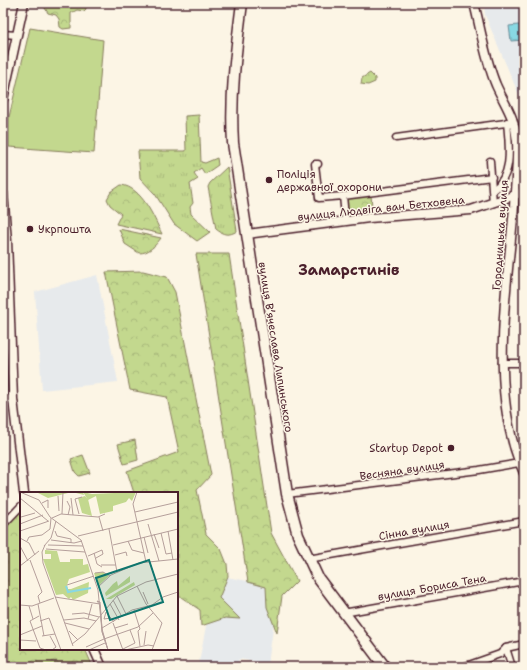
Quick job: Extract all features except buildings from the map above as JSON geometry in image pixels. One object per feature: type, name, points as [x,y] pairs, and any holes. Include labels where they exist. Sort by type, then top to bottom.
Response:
[{"type":"main road","name":"вулиця Вʼячеслава Липинського","points":[[242,3],[233,73],[232,119],[235,156],[287,494],[298,535],[318,578],[385,667]]},
{"type":"street","points":[[3,99],[6,76],[24,3]]},
{"type":"street","name":"Городницька вулиця","points":[[474,3],[491,69],[510,122],[517,147],[515,194],[502,363],[508,418],[519,463],[524,473]]},
{"type":"street","points":[[3,34],[17,36]]},
{"type":"street","points":[[396,138],[510,122],[509,164],[506,176],[500,185],[493,190]]},
{"type":"street","points":[[490,161],[493,203]]},
{"type":"street","points":[[318,164],[315,164],[318,178],[319,198]]},
{"type":"street","points":[[314,189],[316,198],[319,198],[492,177]]},
{"type":"street","name":"вулиця Людвіга ван Бетховена","points":[[247,234],[369,218],[471,210],[524,192]]},
{"type":"street","points":[[3,193],[7,242],[13,399],[24,492]]},
{"type":"street","points":[[343,196],[345,217]]},
{"type":"street","points":[[502,363],[524,363]]},
{"type":"street","points":[[3,398],[13,399]]},
{"type":"street","name":"Весняна вулиця","points":[[287,494],[311,494],[519,463]]},
{"type":"street","points":[[3,525],[20,507]]},
{"type":"street","name":"Сінна вулиця","points":[[308,559],[524,521]]},
{"type":"street","name":"вулиця Бориса Тена","points":[[343,612],[524,581]]},
{"type":"street","points":[[463,667],[500,654],[506,648],[523,646]]},
{"type":"street","points":[[506,648],[512,667]]},
{"type":"street","points":[[94,650],[102,667]]},
{"type":"shaded area","points":[[484,3],[524,3],[524,107],[485,15]]},
{"type":"shaded area","points":[[97,275],[118,382],[42,390],[35,292]]},
{"type":"shaded area","points":[[216,575],[279,587],[268,664],[239,659],[237,667],[198,667]]},
{"type":"green space","points":[[42,3],[85,3],[86,9],[84,11],[77,10],[71,13],[71,28],[63,29],[60,27],[59,19],[56,15],[48,13]]},
{"type":"green space","points":[[30,28],[103,40],[94,153],[9,147],[9,117]]},
{"type":"green space","points":[[370,73],[375,78],[375,82],[368,85],[361,84],[362,78]]},
{"type":"green space","points":[[199,115],[201,162],[205,163],[217,158],[218,165],[205,174],[201,168],[194,173],[198,179],[190,184],[193,203],[190,207],[191,214],[210,232],[197,241],[174,224],[155,194],[140,178],[138,151],[186,151],[185,116]]},
{"type":"green space","points":[[227,167],[237,231],[231,234],[221,233],[216,229],[208,187],[210,183]]},
{"type":"green space","points":[[121,185],[135,191],[141,197],[151,212],[162,234],[116,224],[121,214],[110,205],[107,199],[111,192]]},
{"type":"green space","points":[[371,195],[372,207],[348,210],[347,198]]},
{"type":"green space","points":[[119,229],[161,238],[149,250],[139,253],[125,244]]},
{"type":"green space","points":[[196,254],[229,254],[271,533],[297,581],[282,596],[277,633],[267,607],[266,587],[248,582]]},
{"type":"green space","points":[[143,271],[167,277],[175,292],[211,475],[197,490],[206,534],[221,549],[227,564],[228,576],[219,598],[240,619],[225,618],[201,626],[200,610],[181,597],[178,591],[178,492],[134,492],[127,471],[179,452],[167,397],[130,390],[106,272]]},
{"type":"green space","points":[[135,440],[138,460],[124,464],[118,444]]},
{"type":"green space","points":[[83,455],[90,473],[79,476],[75,472],[71,459]]},
{"type":"green space","points":[[20,512],[20,650],[85,650],[93,667],[3,667],[3,531]]},
{"type":"water","points":[[509,26],[524,26],[524,40],[511,41]]},
{"type":"place","name":"Поліція державної охорони","points":[[269,180]]},
{"type":"place","name":"Укрпошта","points":[[30,229]]},
{"type":"place","name":"Startup Depot","points":[[451,448]]},
{"type":"district","name":"Замарстинів","points":[[349,270]]}]
